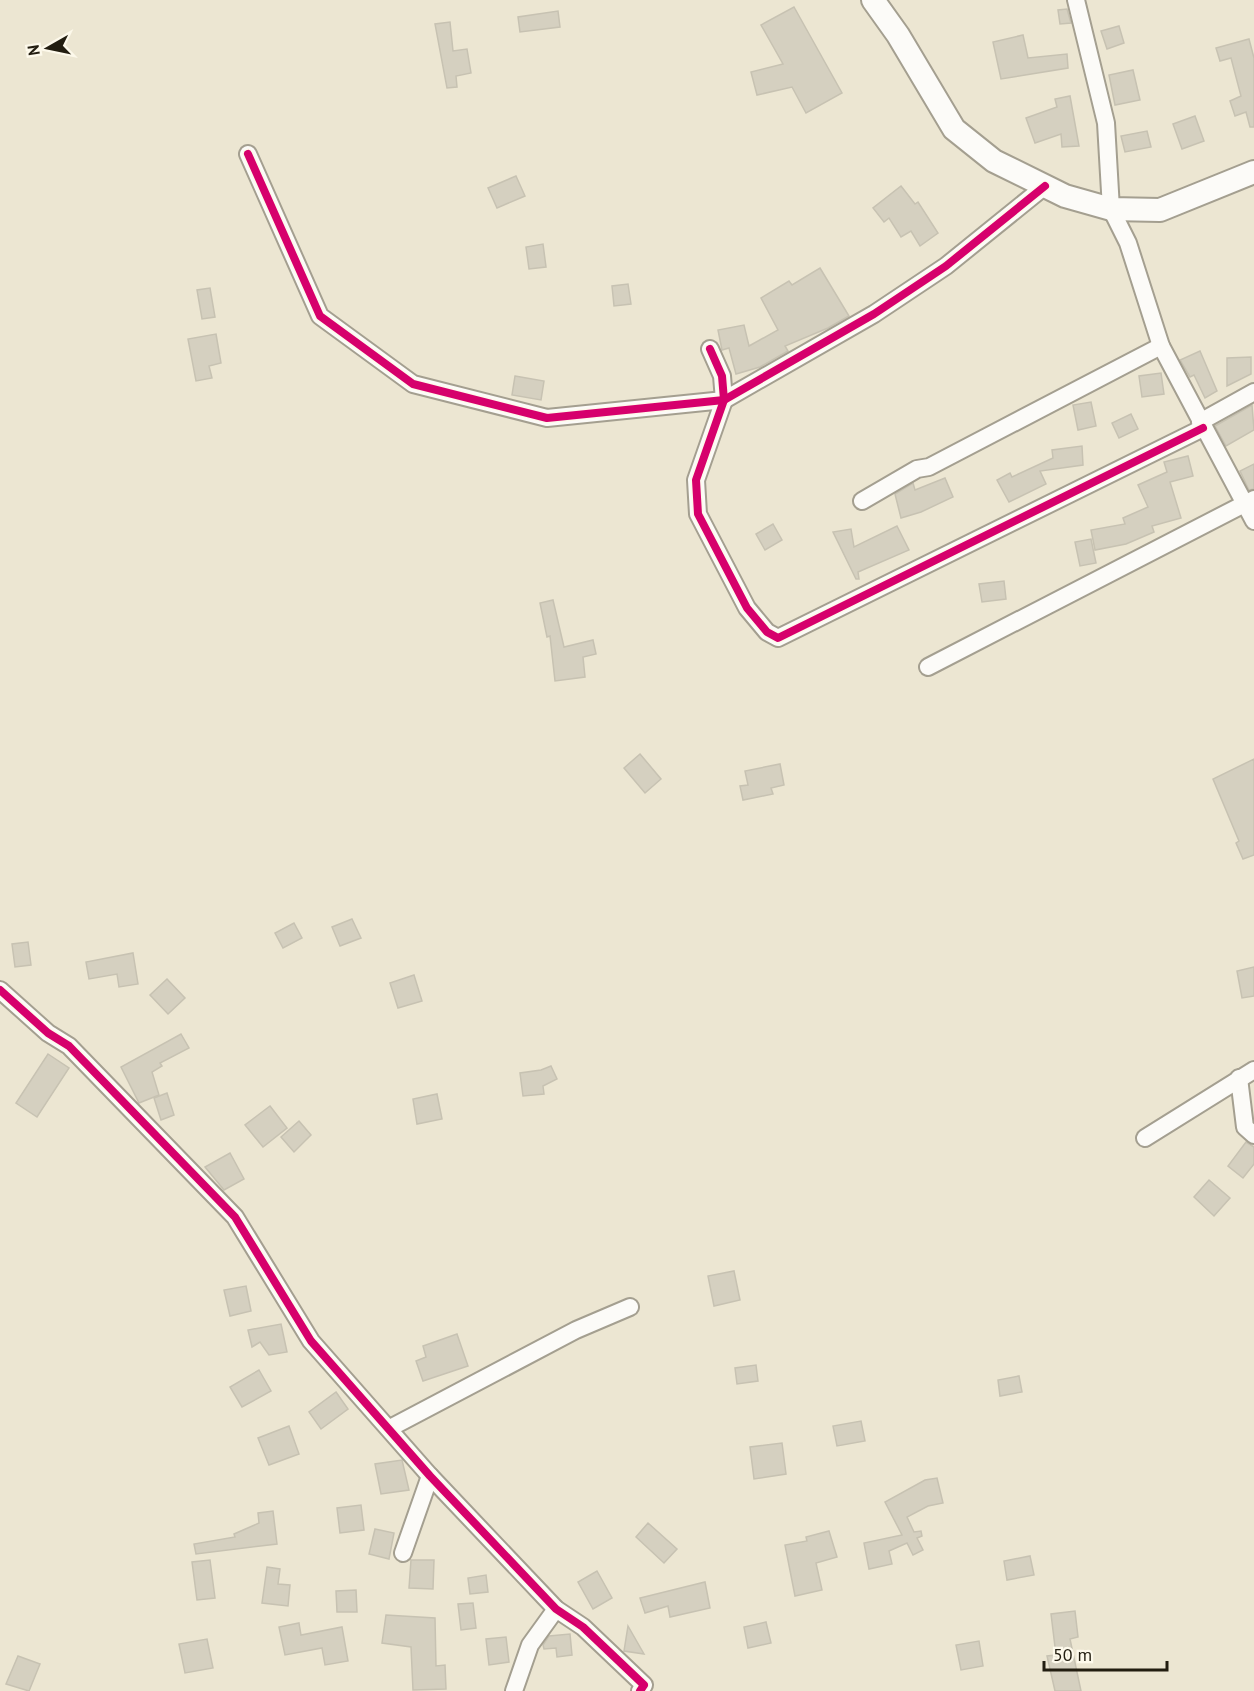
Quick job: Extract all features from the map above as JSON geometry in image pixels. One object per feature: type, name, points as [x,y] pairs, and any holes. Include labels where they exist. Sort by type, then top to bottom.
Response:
[{"type":"main road","points":[[873,0],[898,35],[954,129],[994,161],[1065,196],[1111,209],[1160,210],[1254,172]]},
{"type":"street","points":[[1076,0],[1106,123],[1111,209],[1128,243],[1161,345],[1202,425],[1249,502],[1254,521]]},
{"type":"street","points":[[248,154],[320,316],[413,384],[547,418],[724,400],[874,314],[946,266],[1045,186]]},
{"type":"street","points":[[862,501],[917,469],[928,467],[1161,345]]},
{"type":"street","points":[[710,349],[722,376],[724,400],[696,480],[698,514],[747,608],[766,633],[778,638],[1202,425],[1254,392]]},
{"type":"street","points":[[928,667],[1249,502]]},
{"type":"street","points":[[0,990],[48,1034],[69,1046],[235,1217],[311,1341],[390,1428],[429,1476],[556,1609],[583,1627],[644,1685],[640,1691]]},
{"type":"street","points":[[1145,1138],[1254,1070]]},
{"type":"street","points":[[1239,1078],[1245,1127],[1254,1135]]},
{"type":"street","points":[[390,1428],[576,1330],[630,1307]]},
{"type":"street","points":[[403,1553],[429,1476]]},
{"type":"street","points":[[514,1691],[530,1645],[556,1609]]},
{"type":"building","points":[[794,7],[842,93],[806,113],[792,87],[757,95],[751,72],[783,64],[761,25]]},
{"type":"building","points":[[1067,9],[1071,23],[1060,24],[1058,10]]},
{"type":"building","points":[[558,11],[560,27],[520,32],[518,17]]},
{"type":"building","points":[[450,22],[453,51],[467,49],[471,73],[456,76],[457,87],[447,88],[435,24]]},
{"type":"building","points":[[1119,26],[1124,43],[1107,49],[1101,31]]},
{"type":"building","points":[[1023,35],[1028,58],[1067,54],[1068,68],[1001,79],[993,42]]},
{"type":"building","points":[[1249,39],[1254,58],[1254,127],[1250,127],[1246,112],[1235,116],[1230,101],[1241,96],[1231,58],[1220,61],[1216,48]]},
{"type":"building","points":[[1133,70],[1140,100],[1115,105],[1109,75]]},
{"type":"building","points":[[1070,96],[1079,146],[1062,147],[1061,134],[1035,143],[1026,118],[1057,107],[1055,99]]},
{"type":"building","points":[[1195,116],[1204,141],[1182,149],[1173,124]]},
{"type":"building","points":[[1147,131],[1151,147],[1125,152],[1121,136]]},
{"type":"building","points":[[516,176],[525,196],[497,208],[488,188]]},
{"type":"building","points":[[901,186],[915,204],[918,202],[938,233],[920,246],[911,231],[901,237],[889,218],[884,222],[873,208]]},
{"type":"building","points":[[543,244],[546,267],[529,269],[526,247]]},
{"type":"building","points":[[820,268],[849,316],[828,328],[785,346],[788,351],[760,367],[736,374],[729,348],[722,350],[718,330],[744,325],[749,346],[778,330],[761,298],[789,281],[792,285]]},
{"type":"building","points":[[628,284],[631,304],[614,306],[612,286]]},
{"type":"building","points":[[210,288],[215,317],[202,319],[197,290]]},
{"type":"building","points":[[216,334],[221,363],[209,366],[212,378],[196,381],[188,339]]},
{"type":"building","points":[[1200,351],[1217,391],[1205,398],[1194,375],[1190,377],[1180,360]]},
{"type":"building","points":[[1251,357],[1251,374],[1227,386],[1227,358]]},
{"type":"building","points":[[1161,373],[1164,394],[1142,397],[1139,376]]},
{"type":"building","points":[[515,376],[544,381],[541,400],[512,395]]},
{"type":"building","points":[[1091,402],[1096,426],[1078,430],[1073,405]]},
{"type":"building","points":[[1252,405],[1254,430],[1226,446],[1215,426]]},
{"type":"building","points":[[1131,414],[1138,429],[1119,438],[1112,423]]},
{"type":"building","points":[[1082,446],[1083,465],[1040,471],[1046,484],[1009,502],[997,480],[1010,473],[1012,477],[1053,458],[1052,450]]},
{"type":"building","points":[[1188,456],[1193,476],[1170,482],[1181,518],[1152,526],[1154,532],[1126,544],[1095,550],[1091,530],[1125,524],[1123,518],[1148,507],[1138,485],[1167,472],[1164,462]]},
{"type":"building","points":[[1254,464],[1254,489],[1249,490],[1240,471]]},
{"type":"building","points":[[945,478],[953,497],[921,512],[901,518],[895,494],[913,483],[915,490]]},
{"type":"building","points":[[773,524],[782,540],[765,550],[756,534]]},
{"type":"building","points":[[897,526],[909,550],[858,572],[859,579],[856,579],[833,532],[851,529],[854,547]]},
{"type":"building","points":[[1091,539],[1096,563],[1080,566],[1075,542]]},
{"type":"building","points":[[1004,581],[1006,599],[982,602],[979,584]]},
{"type":"building","points":[[553,600],[564,647],[593,640],[596,654],[583,657],[585,677],[555,681],[550,636],[547,637],[540,603]]},
{"type":"building","points":[[640,754],[661,779],[645,793],[624,768]]},
{"type":"building","points":[[1254,759],[1254,855],[1243,859],[1236,843],[1239,841],[1213,779]]},
{"type":"building","points":[[780,764],[784,785],[771,788],[773,794],[743,800],[740,786],[748,785],[745,771]]},
{"type":"building","points":[[352,919],[361,938],[340,946],[332,927]]},
{"type":"building","points":[[294,923],[302,938],[283,948],[275,933]]},
{"type":"building","points":[[28,942],[31,965],[15,967],[12,944]]},
{"type":"building","points":[[133,953],[138,984],[119,987],[117,974],[89,979],[86,962]]},
{"type":"building","points":[[1254,967],[1254,996],[1242,998],[1237,971]]},
{"type":"building","points":[[414,975],[422,1001],[398,1008],[390,983]]},
{"type":"building","points":[[167,979],[185,998],[168,1014],[150,995]]},
{"type":"building","points":[[181,1034],[189,1048],[160,1063],[162,1066],[152,1072],[159,1095],[139,1103],[121,1067]]},
{"type":"building","points":[[48,1054],[69,1068],[37,1117],[16,1103]]},
{"type":"building","points":[[551,1066],[557,1079],[543,1086],[544,1094],[523,1096],[520,1073]]},
{"type":"building","points":[[167,1093],[174,1115],[161,1120],[154,1098]]},
{"type":"building","points":[[437,1094],[442,1119],[417,1124],[413,1099]]},
{"type":"building","points":[[270,1106],[287,1128],[263,1147],[245,1125]]},
{"type":"building","points":[[299,1121],[311,1135],[294,1152],[281,1137]]},
{"type":"building","points":[[1246,1142],[1254,1147],[1254,1164],[1243,1178],[1228,1166]]},
{"type":"building","points":[[230,1153],[244,1179],[224,1190],[205,1167]]},
{"type":"building","points":[[1209,1180],[1230,1198],[1214,1216],[1194,1197]]},
{"type":"building","points":[[734,1271],[740,1300],[714,1306],[708,1276]]},
{"type":"building","points":[[246,1286],[251,1311],[230,1316],[224,1290]]},
{"type":"building","points":[[281,1324],[287,1352],[269,1355],[260,1342],[252,1347],[248,1330]]},
{"type":"building","points":[[457,1334],[468,1366],[423,1381],[416,1361],[426,1357],[423,1346]]},
{"type":"building","points":[[756,1365],[758,1381],[737,1384],[735,1368]]},
{"type":"building","points":[[259,1370],[271,1391],[242,1407],[230,1387]]},
{"type":"building","points":[[1019,1376],[1022,1392],[1000,1396],[998,1380]]},
{"type":"building","points":[[336,1392],[348,1409],[321,1429],[309,1412]]},
{"type":"building","points":[[861,1421],[865,1441],[837,1446],[833,1426]]},
{"type":"building","points":[[289,1426],[299,1454],[269,1465],[258,1438]]},
{"type":"building","points":[[782,1443],[786,1474],[754,1479],[750,1447]]},
{"type":"building","points":[[402,1460],[409,1490],[381,1494],[375,1464]]},
{"type":"building","points":[[937,1478],[943,1503],[928,1506],[907,1517],[914,1532],[921,1531],[922,1536],[917,1538],[923,1550],[913,1555],[907,1543],[889,1551],[892,1564],[869,1569],[864,1543],[902,1535],[885,1502],[925,1480]]},
{"type":"building","points":[[361,1505],[364,1530],[340,1533],[337,1508]]},
{"type":"building","points":[[273,1511],[277,1544],[196,1554],[194,1544],[235,1537],[234,1534],[259,1523],[258,1513]]},
{"type":"building","points":[[648,1523],[677,1549],[664,1563],[636,1537]]},
{"type":"building","points":[[375,1529],[394,1533],[389,1559],[369,1554]]},
{"type":"building","points":[[829,1531],[837,1557],[816,1563],[822,1590],[795,1596],[785,1545],[807,1541],[806,1537]]},
{"type":"building","points":[[1030,1556],[1034,1575],[1007,1580],[1004,1561]]},
{"type":"building","points":[[210,1560],[215,1598],[197,1600],[192,1562]]},
{"type":"building","points":[[411,1560],[434,1560],[433,1589],[409,1588]]},
{"type":"building","points":[[267,1567],[280,1569],[278,1584],[290,1585],[288,1606],[262,1603]]},
{"type":"building","points":[[597,1571],[612,1598],[593,1609],[578,1582]]},
{"type":"building","points":[[486,1575],[488,1592],[470,1594],[468,1578]]},
{"type":"building","points":[[705,1582],[710,1608],[670,1617],[668,1606],[645,1613],[640,1598]]},
{"type":"building","points":[[356,1590],[357,1612],[337,1612],[336,1591]]},
{"type":"building","points":[[473,1603],[476,1628],[461,1630],[458,1604]]},
{"type":"building","points":[[1075,1611],[1078,1637],[1070,1639],[1081,1691],[1055,1691],[1047,1656],[1056,1655],[1051,1614]]},
{"type":"building","points":[[386,1615],[435,1618],[436,1666],[445,1665],[446,1689],[413,1690],[411,1647],[382,1643]]},
{"type":"building","points":[[766,1622],[771,1643],[748,1648],[744,1627]]},
{"type":"building","points":[[299,1623],[301,1635],[342,1627],[348,1661],[325,1665],[322,1648],[285,1655],[279,1627]]},
{"type":"building","points":[[628,1626],[644,1654],[624,1651]]},
{"type":"building","points":[[570,1634],[572,1655],[557,1657],[556,1648],[544,1649],[543,1645],[549,1636]]},
{"type":"building","points":[[506,1637],[509,1662],[489,1665],[486,1639]]},
{"type":"building","points":[[207,1639],[213,1668],[185,1673],[179,1644]]},
{"type":"building","points":[[979,1641],[983,1666],[961,1670],[956,1645]]},
{"type":"building","points":[[18,1656],[40,1664],[29,1691],[6,1684]]},
{"type":"cycle path","points":[[248,154],[320,316],[413,384],[547,418],[724,400],[874,314],[946,266],[1045,186]]},
{"type":"cycle path","points":[[710,349],[722,376],[724,400],[696,480],[698,514],[747,608],[767,632],[778,638],[1203,428]]},
{"type":"cycle path","points":[[0,990],[48,1033],[69,1046],[235,1217],[311,1341],[430,1476],[556,1609],[583,1627],[644,1685],[640,1691]]}]
